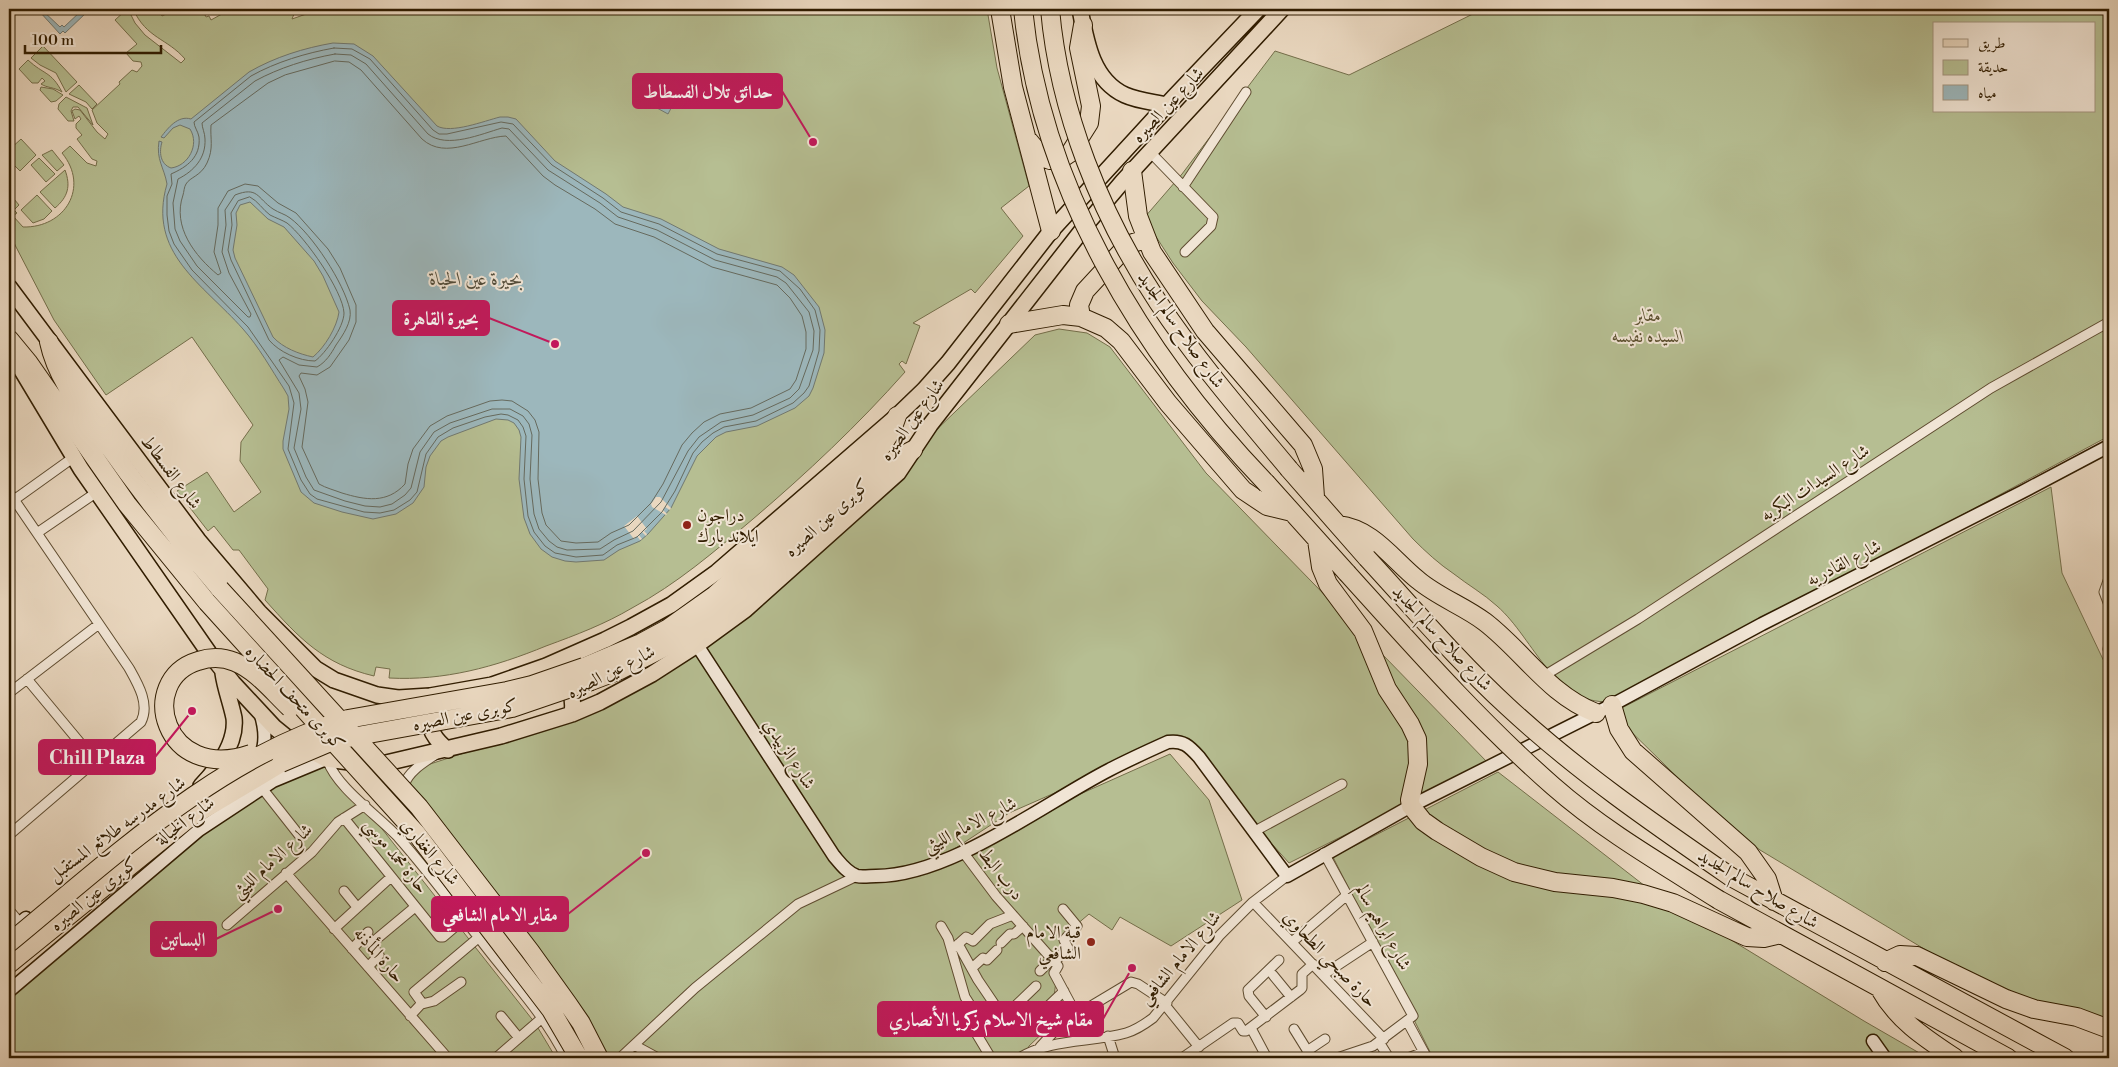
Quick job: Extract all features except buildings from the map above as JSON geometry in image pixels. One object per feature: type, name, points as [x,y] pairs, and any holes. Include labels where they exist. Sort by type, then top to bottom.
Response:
[{"type":"highway","points":[[1000,9],[1010,72],[1051,231]]},
{"type":"highway","name":"شارع صلاح سالم الجديد","points":[[1023,9],[1030,60],[1044,118],[1065,175],[1101,253],[1143,328],[1175,375],[1228,442],[1460,697],[1554,787],[1640,850],[1718,900],[2008,1058]]},
{"type":"highway","name":"شارع صلاح سالم الجديد","points":[[1050,9],[1062,78],[1074,123],[1098,189],[1124,243],[1158,302],[1198,358],[1289,469],[1367,558],[1479,680],[1538,734],[1625,804],[1731,877],[1912,977],[2065,1058]]},
{"type":"highway","points":[[1027,139],[1042,157],[1050,160],[1061,159],[1070,153],[1089,123],[1091,106],[1078,48],[1081,17]]},
{"type":"highway","points":[[1132,171],[1136,210],[1146,239],[1174,288],[1205,331],[1303,445],[1313,469],[1314,497]]},
{"type":"highway","points":[[1081,317],[1079,305],[1085,291],[1123,250],[1133,243],[1146,239]]},
{"type":"highway","points":[[1009,324],[1054,316],[1081,317],[1106,328],[1121,341],[1168,403],[1244,490],[1267,506],[1292,512]]},
{"type":"highway","name":"كوبرى متحف الحضاره","points":[[9,339],[28,362],[127,504],[207,602],[346,753],[444,867],[551,1010],[579,1058]]},
{"type":"highway","name":"كوبرى متحف الحضاره","points":[[49,342],[55,364],[73,396],[141,492],[220,589],[402,787],[434,826],[563,997],[581,1023],[599,1058]]},
{"type":"highway","name":"كوبرى عين الصيره","points":[[9,943],[174,810],[275,746],[315,729],[348,719],[532,686],[614,656],[641,643],[690,614],[737,576],[882,446],[892,430],[897,416]]},
{"type":"highway","name":"كوبرى عين الصيره","points":[[9,964],[189,818],[281,763],[328,743],[352,737],[485,713],[538,700],[620,670],[677,641],[700,626],[749,588],[886,464],[913,450]]},
{"type":"highway","points":[[1338,525],[1354,528],[1368,534],[1429,589],[1474,614],[1496,631],[1541,677],[1567,698],[1596,713]]},
{"type":"highway","points":[[1318,540],[1321,567],[1328,584],[1362,631],[1387,689],[1410,724],[1417,739],[1419,756],[1411,792],[1411,806],[1423,821],[1450,840],[1514,872],[1555,882],[1614,888],[1643,894],[1673,903],[1747,937],[1764,938],[1781,934]]},
{"type":"highway","points":[[275,746],[228,760],[208,759],[190,752],[175,739],[166,721],[165,701],[172,682],[185,667],[204,659],[214,657],[236,662],[255,675],[318,734],[346,753]]},
{"type":"highway","points":[[1612,705],[1619,729],[1633,751],[1748,852],[1767,879],[1774,901]]},
{"type":"highway","points":[[1885,962],[1900,955],[1917,956],[2006,1000],[2076,1017],[2109,1029]]},
{"type":"highway","points":[[1880,988],[1893,1010],[1906,1024],[1955,1058]]},
{"type":"main road","name":"شارع عين الصيره","points":[[316,669],[334,680],[376,696],[398,698],[430,696],[492,685],[546,666],[605,640],[663,609],[710,577],[897,416],[924,390],[948,363],[1051,231],[1258,9]]},
{"type":"main road","name":"شارع عين الصيره","points":[[260,712],[290,740],[326,759],[365,764],[379,763],[444,751],[572,714],[600,702],[652,674],[697,645],[745,610],[898,473],[930,425],[1069,245],[1132,171],[1282,9]]},
{"type":"main road","points":[[1081,17],[1091,56],[1098,71],[1107,83],[1127,96],[1167,105]]},
{"type":"main road","name":"شارع الفسطاط","points":[[9,287],[216,562],[283,638],[316,669]]},
{"type":"main road","points":[[9,349],[97,492],[223,672],[260,712]]},
{"type":"main road","points":[[260,712],[262,692],[273,676],[290,667],[300,666],[316,669]]},
{"type":"main road","points":[[546,666],[556,670],[565,679],[571,690],[574,702],[572,714]]},
{"type":"main road","points":[[198,789],[212,775],[222,760],[234,733],[234,720],[223,672]]},
{"type":"main road","points":[[430,696],[427,705],[429,726],[444,751]]},
{"type":"street","points":[[1184,187],[1246,92]]},
{"type":"street","points":[[1150,152],[1212,215],[1211,226],[1185,252]]},
{"type":"street","name":"شارع السيدات البكريه","points":[[1541,677],[1638,619],[1991,388],[2109,322]]},
{"type":"street","name":"شارع القادريه","points":[[1411,806],[1612,705],[1762,624],[2109,446]]},
{"type":"street","points":[[14,500],[74,457]]},
{"type":"street","points":[[9,492],[136,681],[145,711],[141,722],[9,835]]},
{"type":"street","points":[[37,533],[97,492]]},
{"type":"street","points":[[2109,578],[2104,592],[2109,605]]},
{"type":"street","points":[[10,690],[28,679],[99,624]]},
{"type":"street","points":[[2109,644],[2109,653]]},
{"type":"street","name":"شارع الزبيدي","points":[[697,645],[834,856],[840,864],[857,876]]},
{"type":"street","points":[[28,679],[96,762]]},
{"type":"street","name":"شارع مدرسه طلائع المستقبل","points":[[9,932],[153,819],[198,789],[217,787],[246,774],[255,766],[264,746],[265,734],[260,712]]},
{"type":"street","name":"شارع الامام الليثي","points":[[620,1058],[702,982],[798,904],[857,876],[891,876],[910,872],[963,852],[1110,769],[1168,742],[1178,741],[1188,746],[1199,757],[1255,831],[1286,876]]},
{"type":"street","points":[[444,751],[419,766],[407,778],[406,788],[474,871],[560,983],[582,1016],[603,1058]]},
{"type":"street","name":"شارع الخيالة","points":[[9,991],[173,850],[199,830],[262,788],[287,774],[326,759]]},
{"type":"street","name":"شارع الغفاري","points":[[326,759],[336,778],[410,850],[542,1018],[566,1058]]},
{"type":"street","points":[[1255,831],[1342,784]]},
{"type":"street","points":[[262,788],[299,835]]},
{"type":"street","name":"شارع الامام الليثي","points":[[227,924],[318,846],[341,820],[365,805]]},
{"type":"street","name":"شارع الامام الشافعي","points":[[1019,1058],[1040,1048],[1127,1033],[1140,1028],[1166,1004],[1220,935],[1253,902],[1286,876],[1324,853],[1411,806]]},
{"type":"street","name":"حارة محمد موسي","points":[[341,820],[440,937],[443,937],[464,919]]},
{"type":"street","name":"درب البط","points":[[963,852],[974,869],[1059,967],[1054,973],[1076,1014]]},
{"type":"street","name":"شارع ابراهيم سالم","points":[[1324,853],[1373,942],[1426,1055]]},
{"type":"street","name":"حارة المأذنه","points":[[286,873],[446,1058]]},
{"type":"street","points":[[334,929],[391,877]]},
{"type":"street","points":[[344,891],[357,907]]},
{"type":"street","points":[[1292,942],[1347,895]]},
{"type":"street","name":"حارة صبحي الطحاوي","points":[[1253,902],[1382,1040],[1389,1058]]},
{"type":"street","points":[[368,967],[380,955],[372,945],[373,942],[415,907]]},
{"type":"street","points":[[1040,971],[1068,948],[1064,940],[1076,926],[1063,909]]},
{"type":"street","points":[[9,910],[20,923]]},
{"type":"street","points":[[955,947],[967,937],[973,941],[990,924],[1013,915]]},
{"type":"street","points":[[941,926],[972,968],[1001,1014],[1007,1014],[1036,986]]},
{"type":"street","points":[[972,968],[983,958],[987,960],[1010,934],[1014,934],[1022,926]]},
{"type":"street","points":[[352,949],[368,932]]},
{"type":"street","points":[[422,1004],[414,992],[478,938]]},
{"type":"street","points":[[1323,975],[1373,942]]},
{"type":"street","points":[[955,947],[965,997],[980,1020],[973,1028],[991,1058]]},
{"type":"street","points":[[1266,1017],[1249,996],[1248,990],[1279,960]]},
{"type":"street","points":[[1182,1058],[1233,1023],[1238,1023],[1245,1032],[1251,1028],[1302,988],[1302,974],[1313,964]]},
{"type":"street","points":[[1273,975],[1291,997]]},
{"type":"street","points":[[410,1016],[422,1004],[430,1004],[461,982]]},
{"type":"street","points":[[1040,1048],[1061,1024],[1131,982],[1138,984],[1166,1004],[1199,1047]]},
{"type":"street","points":[[1042,1012],[1064,992]]},
{"type":"street","points":[[501,1016],[519,1038]]},
{"type":"street","points":[[496,1058],[542,1018]]},
{"type":"street","points":[[1337,1058],[1373,1046],[1410,1018]]},
{"type":"street","points":[[1251,1028],[1266,1058]]},
{"type":"street","points":[[1294,1029],[1309,1054],[1325,1039]]},
{"type":"street","points":[[1108,1036],[1115,1058]]},
{"type":"street","points":[[1873,1040],[1885,1058]]},
{"type":"street","points":[[634,1045],[658,1058]]},
{"type":"street","points":[[1408,1058],[1426,1055]]},
{"type":"green space","points":[[124,9],[128,9],[135,23],[145,35],[181,63],[185,59],[144,27],[133,9],[158,9],[162,16],[176,9],[202,9],[206,17],[209,16],[211,20],[231,9],[296,9],[292,19],[309,13],[307,9],[987,9],[997,68],[1029,186],[1001,208],[1023,236],[975,293],[971,289],[913,323],[920,326],[906,364],[902,361],[899,364],[905,372],[850,430],[753,519],[695,566],[649,599],[601,624],[527,654],[488,666],[449,675],[409,678],[389,678],[390,669],[376,667],[374,676],[356,671],[326,657],[301,638],[265,600],[268,589],[239,550],[233,550],[214,526],[208,531],[177,491],[207,472],[234,512],[261,492],[240,461],[241,442],[253,425],[192,337],[106,395],[54,320],[15,245],[9,228],[9,218],[12,215],[9,212],[9,193],[19,205],[14,210],[17,213],[13,216],[23,227],[38,226],[51,221],[61,213],[69,203],[73,192],[74,179],[70,166],[62,153],[70,146],[87,163],[96,166],[97,161],[92,159],[77,139],[82,135],[76,128],[76,124],[81,119],[79,116],[75,119],[72,111],[75,109],[80,110],[105,139],[108,134],[97,123],[92,110],[132,70],[137,72],[142,66],[141,62],[133,61],[126,53],[137,44],[115,20],[125,11]]},
{"type":"green space","name":"مقابر السيده نفيسه","points":[[1483,9],[2109,9],[2109,436],[1616,701],[1595,701],[1577,695],[1562,684],[1548,669],[1511,620],[1497,606],[1443,566],[1413,539],[1246,347],[1202,301],[1173,263],[1144,218],[1182,174],[1275,51],[1349,75]]},
{"type":"green space","points":[[43,46],[77,82],[66,92],[56,73],[31,58]]},
{"type":"green space","points":[[28,60],[51,77],[62,92],[41,84],[45,81],[42,78],[38,83],[32,83],[19,69]]},
{"type":"green space","points":[[79,85],[97,104],[92,109],[86,102],[69,94]]},
{"type":"green space","points":[[41,87],[53,89],[63,95],[56,101],[51,102],[40,90]]},
{"type":"green space","points":[[66,97],[87,108],[93,125],[78,107],[73,107],[71,111],[74,121],[68,121],[58,109],[59,104]]},
{"type":"green space","points":[[21,139],[36,155],[20,171],[9,160],[9,150]]},
{"type":"green space","points":[[52,150],[64,165],[57,171],[42,155]]},
{"type":"green space","points":[[39,158],[55,174],[46,182],[31,165]]},
{"type":"green space","points":[[65,170],[68,181],[67,191],[63,200],[55,208],[40,192]]},
{"type":"green space","points":[[37,195],[52,211],[44,219],[33,223],[21,210]]},
{"type":"green space","points":[[1059,329],[1087,333],[1110,347],[1206,473],[1488,763],[1289,863],[1178,739],[1009,813],[939,859],[902,872],[855,872],[843,862],[703,645],[747,612],[1035,335]]},
{"type":"green space","points":[[2051,487],[2062,573],[2109,672],[2109,1022],[2031,1002],[1969,976],[1760,850],[1720,819],[1612,713]]},
{"type":"green space","points":[[696,654],[837,866],[885,881],[1170,754],[1209,800],[1242,900],[1171,946],[1120,917],[1112,930],[1089,914],[1062,937],[1050,1026],[1029,1046],[1024,1058],[603,1058],[407,781],[424,766],[498,742]]},
{"type":"green space","points":[[327,759],[535,1023],[556,1058],[9,1058],[9,992],[196,838],[257,794]]},
{"type":"green space","points":[[1498,772],[1654,893],[1928,1058],[1433,1058],[1333,857]]},
{"type":"water","points":[[41,9],[60,27],[62,25],[64,27],[81,11],[80,9],[84,9],[87,12],[65,33],[63,31],[60,34],[39,11]]},
{"type":"water","name":"بحيرة عين الحياة","points":[[333,43],[354,44],[373,56],[437,126],[451,129],[500,117],[516,119],[555,161],[623,207],[661,219],[719,249],[782,267],[794,275],[819,307],[825,330],[824,353],[809,396],[795,408],[757,426],[726,432],[716,437],[697,456],[671,508],[648,534],[640,541],[619,550],[604,560],[576,562],[552,557],[541,549],[530,534],[524,518],[519,479],[521,437],[514,423],[508,420],[496,419],[441,441],[430,456],[426,467],[424,487],[413,503],[396,514],[373,519],[314,503],[301,492],[283,449],[289,409],[288,396],[249,336],[196,281],[171,248],[165,229],[163,208],[167,184],[158,148],[159,141],[162,142],[161,157],[167,166],[171,168],[183,163],[191,154],[194,142],[193,135],[190,129],[180,125],[173,128],[164,138],[161,137],[174,123],[186,118],[191,119],[249,72],[290,54]],"holes":[[[250,202],[268,219],[284,227],[314,261],[339,312],[330,336],[313,357],[292,350],[273,337],[235,258],[233,250],[237,225],[236,213],[240,205]]]},
{"type":"water","points":[[658,80],[680,91],[668,114],[646,102]]},
{"type":"pier","points":[[656,497],[660,497],[671,508],[670,510],[665,507],[663,510],[666,515],[652,507],[651,504]]},
{"type":"pier","points":[[637,516],[647,529],[644,531],[647,534],[646,536],[642,532],[639,535],[642,539],[640,540],[637,536],[634,539],[624,526]]},
{"type":"place","name":"حدائق تلال الفسطاط","points":[[813,142]]},
{"type":"place","name":"بحيرة القاهرة","points":[[555,344]]},
{"type":"place","name":"دراجون ايلاند بارك","points":[[687,525]]},
{"type":"place","name":"Chill Plaza","points":[[192,711]]},
{"type":"place","name":"مقابر الامام الشافعي","points":[[646,853]]},
{"type":"place","name":"البساتين","points":[[278,909]]},
{"type":"place","name":"قبة الامام الشافعي","points":[[1091,942]]},
{"type":"place","name":"مقام شيخ الاسلام زكريا الأنصاري","points":[[1132,968]]}]
